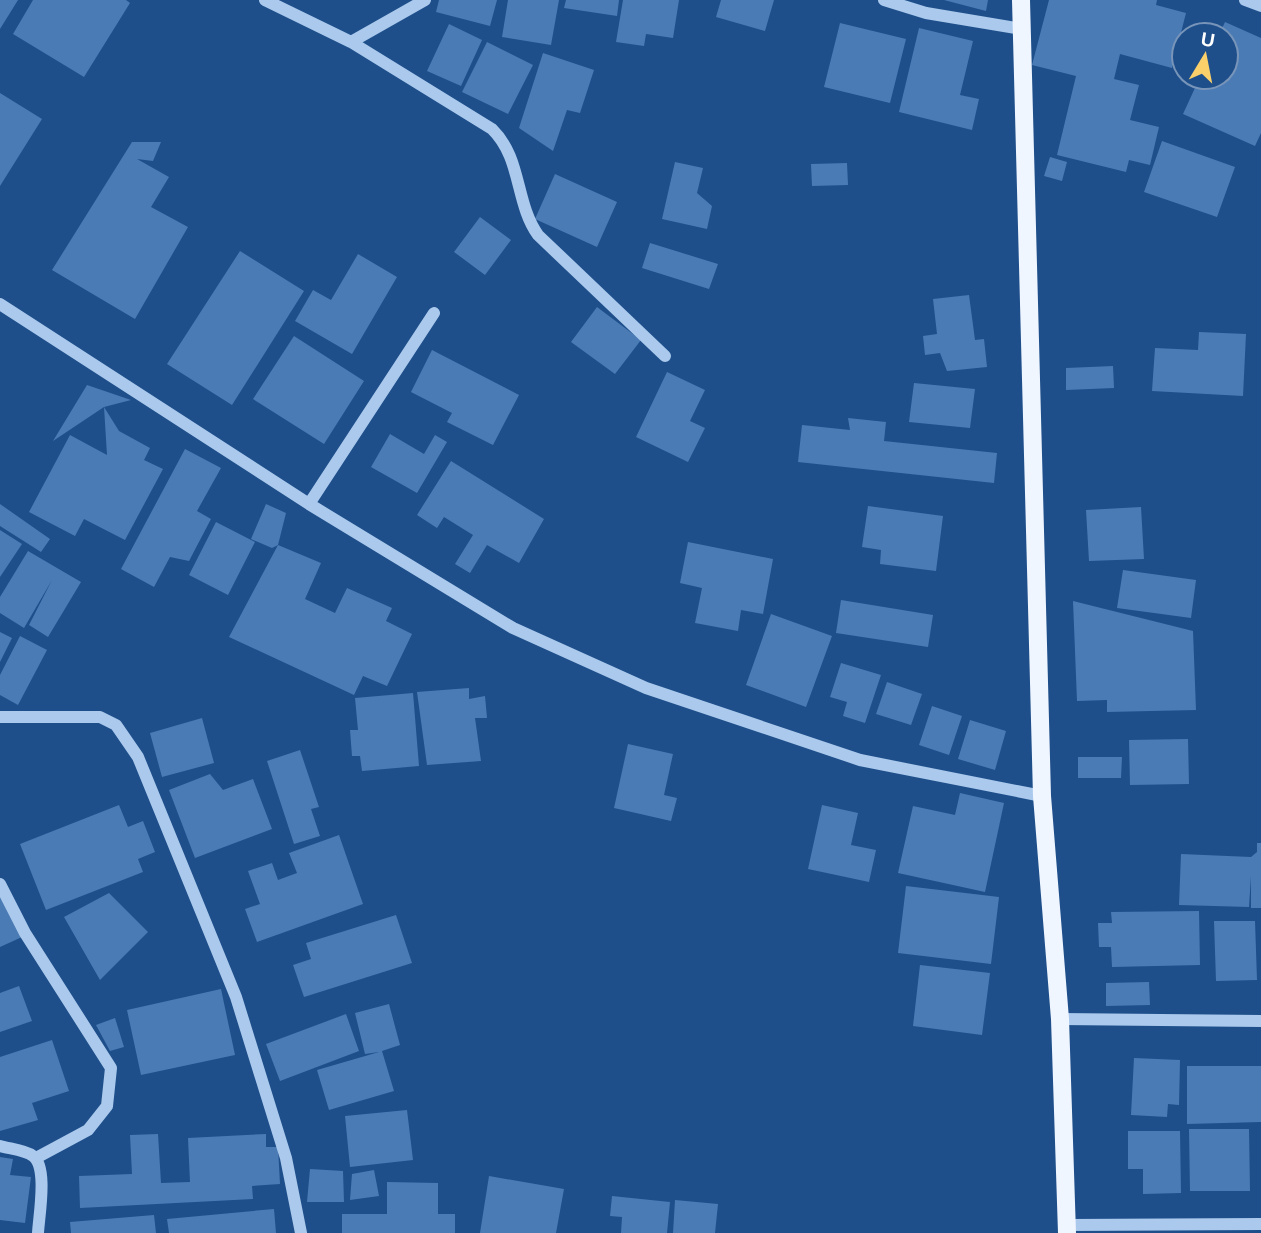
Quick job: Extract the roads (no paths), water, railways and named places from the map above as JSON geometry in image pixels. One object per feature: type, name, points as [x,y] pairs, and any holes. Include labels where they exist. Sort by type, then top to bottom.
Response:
[{"type":"main road","points":[[1021,0],[1042,796],[1060,1019],[1068,1229]]},
{"type":"street","points":[[265,0],[351,42],[492,129],[509,150],[529,222],[538,235],[665,356]]},
{"type":"street","points":[[351,42],[425,0]]},
{"type":"street","points":[[884,0],[926,13],[1022,29]]},
{"type":"street","points":[[1245,0],[1261,6]]},
{"type":"street","points":[[0,304],[309,505],[513,628],[646,688],[860,760],[1042,796]]},
{"type":"street","points":[[309,505],[434,313]]},
{"type":"street","points":[[0,717],[100,717],[116,725],[133,747],[236,997],[286,1158],[301,1233]]},
{"type":"street","points":[[0,884],[26,933],[111,1068],[107,1106],[88,1130],[36,1158]]},
{"type":"street","points":[[1060,1019],[1261,1021]]},
{"type":"street","points":[[0,1146],[36,1158],[41,1179],[38,1233]]},
{"type":"street","points":[[1068,1229],[1261,1224]]}]
